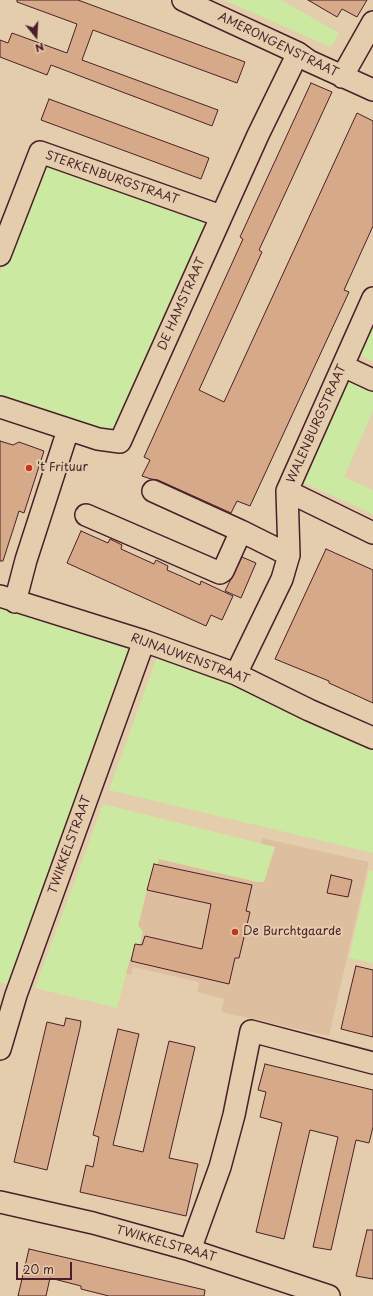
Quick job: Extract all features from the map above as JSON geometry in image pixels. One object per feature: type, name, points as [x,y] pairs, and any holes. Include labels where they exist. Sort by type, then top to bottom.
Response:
[{"type":"street","name":"AMERONGENSTRAAT","points":[[183,0],[298,53],[309,61],[342,77],[373,90]]},
{"type":"street","points":[[342,77],[373,22]]},
{"type":"street","name":"DE HAMSTRAAT","points":[[0,407],[98,439],[120,442],[258,135],[298,53]]},
{"type":"street","name":"STERKENBURGSTRAAT","points":[[0,255],[40,152],[221,216]]},
{"type":"street","name":"WALENBURGSTRAAT","points":[[236,674],[282,579],[289,555],[287,491],[373,298]]},
{"type":"street","points":[[343,366],[373,380]]},
{"type":"street","points":[[8,599],[26,560],[68,430]]},
{"type":"street","points":[[153,491],[241,531],[289,555]]},
{"type":"street","points":[[287,491],[373,533]]},
{"type":"street","points":[[86,515],[220,573],[224,571],[241,531]]},
{"type":"street","name":"RIJNAUWENSTRAAT","points":[[8,599],[144,641],[236,674],[309,710],[373,738]]},
{"type":"street","name":"TWIKKELSTRAAT","points":[[0,1050],[16,994],[144,641]]},
{"type":"street","points":[[190,1250],[220,1167],[234,1115],[250,1031],[373,1063]]},
{"type":"street","name":"TWIKKELSTRAAT","points":[[1,1207],[93,1223],[190,1250],[329,1296]]},
{"type":"shaded area","points":[[262,838],[369,862],[329,1036],[221,1012],[224,999],[197,992],[199,982],[133,967],[131,975],[114,971],[140,855],[252,880]]},
{"type":"green space","points":[[224,0],[281,0],[339,33],[331,47]]},
{"type":"green space","points":[[43,159],[211,223],[114,434],[0,397],[0,273]]},
{"type":"green space","points":[[373,319],[373,361],[359,355]]},
{"type":"green space","points":[[348,380],[373,392],[373,411],[344,477],[373,490],[373,514],[304,483]]},
{"type":"green space","points":[[0,605],[131,650],[8,985],[0,982]]},
{"type":"green space","points":[[157,657],[204,670],[373,745],[373,853],[109,790]]},
{"type":"green space","points":[[103,804],[275,847],[264,882],[257,882],[159,859],[152,886],[148,886],[138,926],[143,931],[137,960],[130,959],[117,1008],[35,988]]},
{"type":"green space","points":[[369,870],[373,871],[373,963],[349,958]]},
{"type":"building","points":[[17,0],[78,0],[245,62],[237,83],[93,30],[82,60],[218,110],[212,126],[51,65],[47,75],[0,57],[0,40],[8,43],[12,33],[67,53],[77,24],[17,2]]},
{"type":"building","points":[[308,0],[367,0],[357,17],[342,9],[337,17]]},
{"type":"building","points":[[311,83],[332,92],[259,250],[262,252],[199,390],[224,402],[357,113],[373,121],[373,226],[344,290],[349,292],[250,506],[237,501],[231,513],[158,480],[142,476],[150,460],[144,457],[243,239],[240,237]]},
{"type":"building","points":[[49,99],[209,158],[201,179],[41,120]]},
{"type":"building","points":[[0,441],[13,445],[19,442],[44,451],[24,513],[19,511],[3,561],[0,561]]},
{"type":"building","points":[[81,531],[108,543],[110,539],[122,545],[121,549],[154,564],[156,560],[168,566],[167,570],[200,585],[201,581],[233,596],[222,620],[211,615],[206,626],[67,563]]},
{"type":"building","points":[[326,549],[373,570],[373,703],[329,683],[329,681],[275,659]]},
{"type":"building","points":[[242,557],[256,563],[241,598],[225,591]]},
{"type":"building","points":[[154,864],[252,885],[246,911],[250,912],[239,958],[235,958],[229,984],[131,961],[135,944],[142,945],[145,936],[202,949],[211,904],[147,890]]},
{"type":"building","points":[[331,875],[352,880],[348,897],[327,893]]},
{"type":"building","points":[[356,966],[373,970],[373,1037],[341,1029]]},
{"type":"building","points":[[66,1018],[81,1021],[47,1170],[14,1162],[47,1022],[64,1026]]},
{"type":"building","points":[[118,1029],[139,1034],[113,1145],[143,1152],[169,1041],[195,1047],[169,1158],[198,1164],[186,1216],[80,1192],[86,1165],[93,1167],[99,1137],[93,1135]]},
{"type":"building","points":[[265,1064],[373,1090],[373,1127],[369,1143],[356,1140],[331,1250],[313,1247],[338,1137],[310,1130],[284,1239],[256,1232],[282,1123],[260,1117],[266,1092],[258,1090]]},
{"type":"building","points":[[367,1230],[373,1230],[373,1279],[356,1276]]},
{"type":"building","points":[[29,1249],[205,1290],[204,1296],[109,1296],[81,1289],[81,1286],[50,1278],[46,1296],[18,1296]]},
{"type":"place","name":"'t Frituur","points":[[29,468]]},
{"type":"place","name":"De Burchtgaarde","points":[[235,932]]}]
